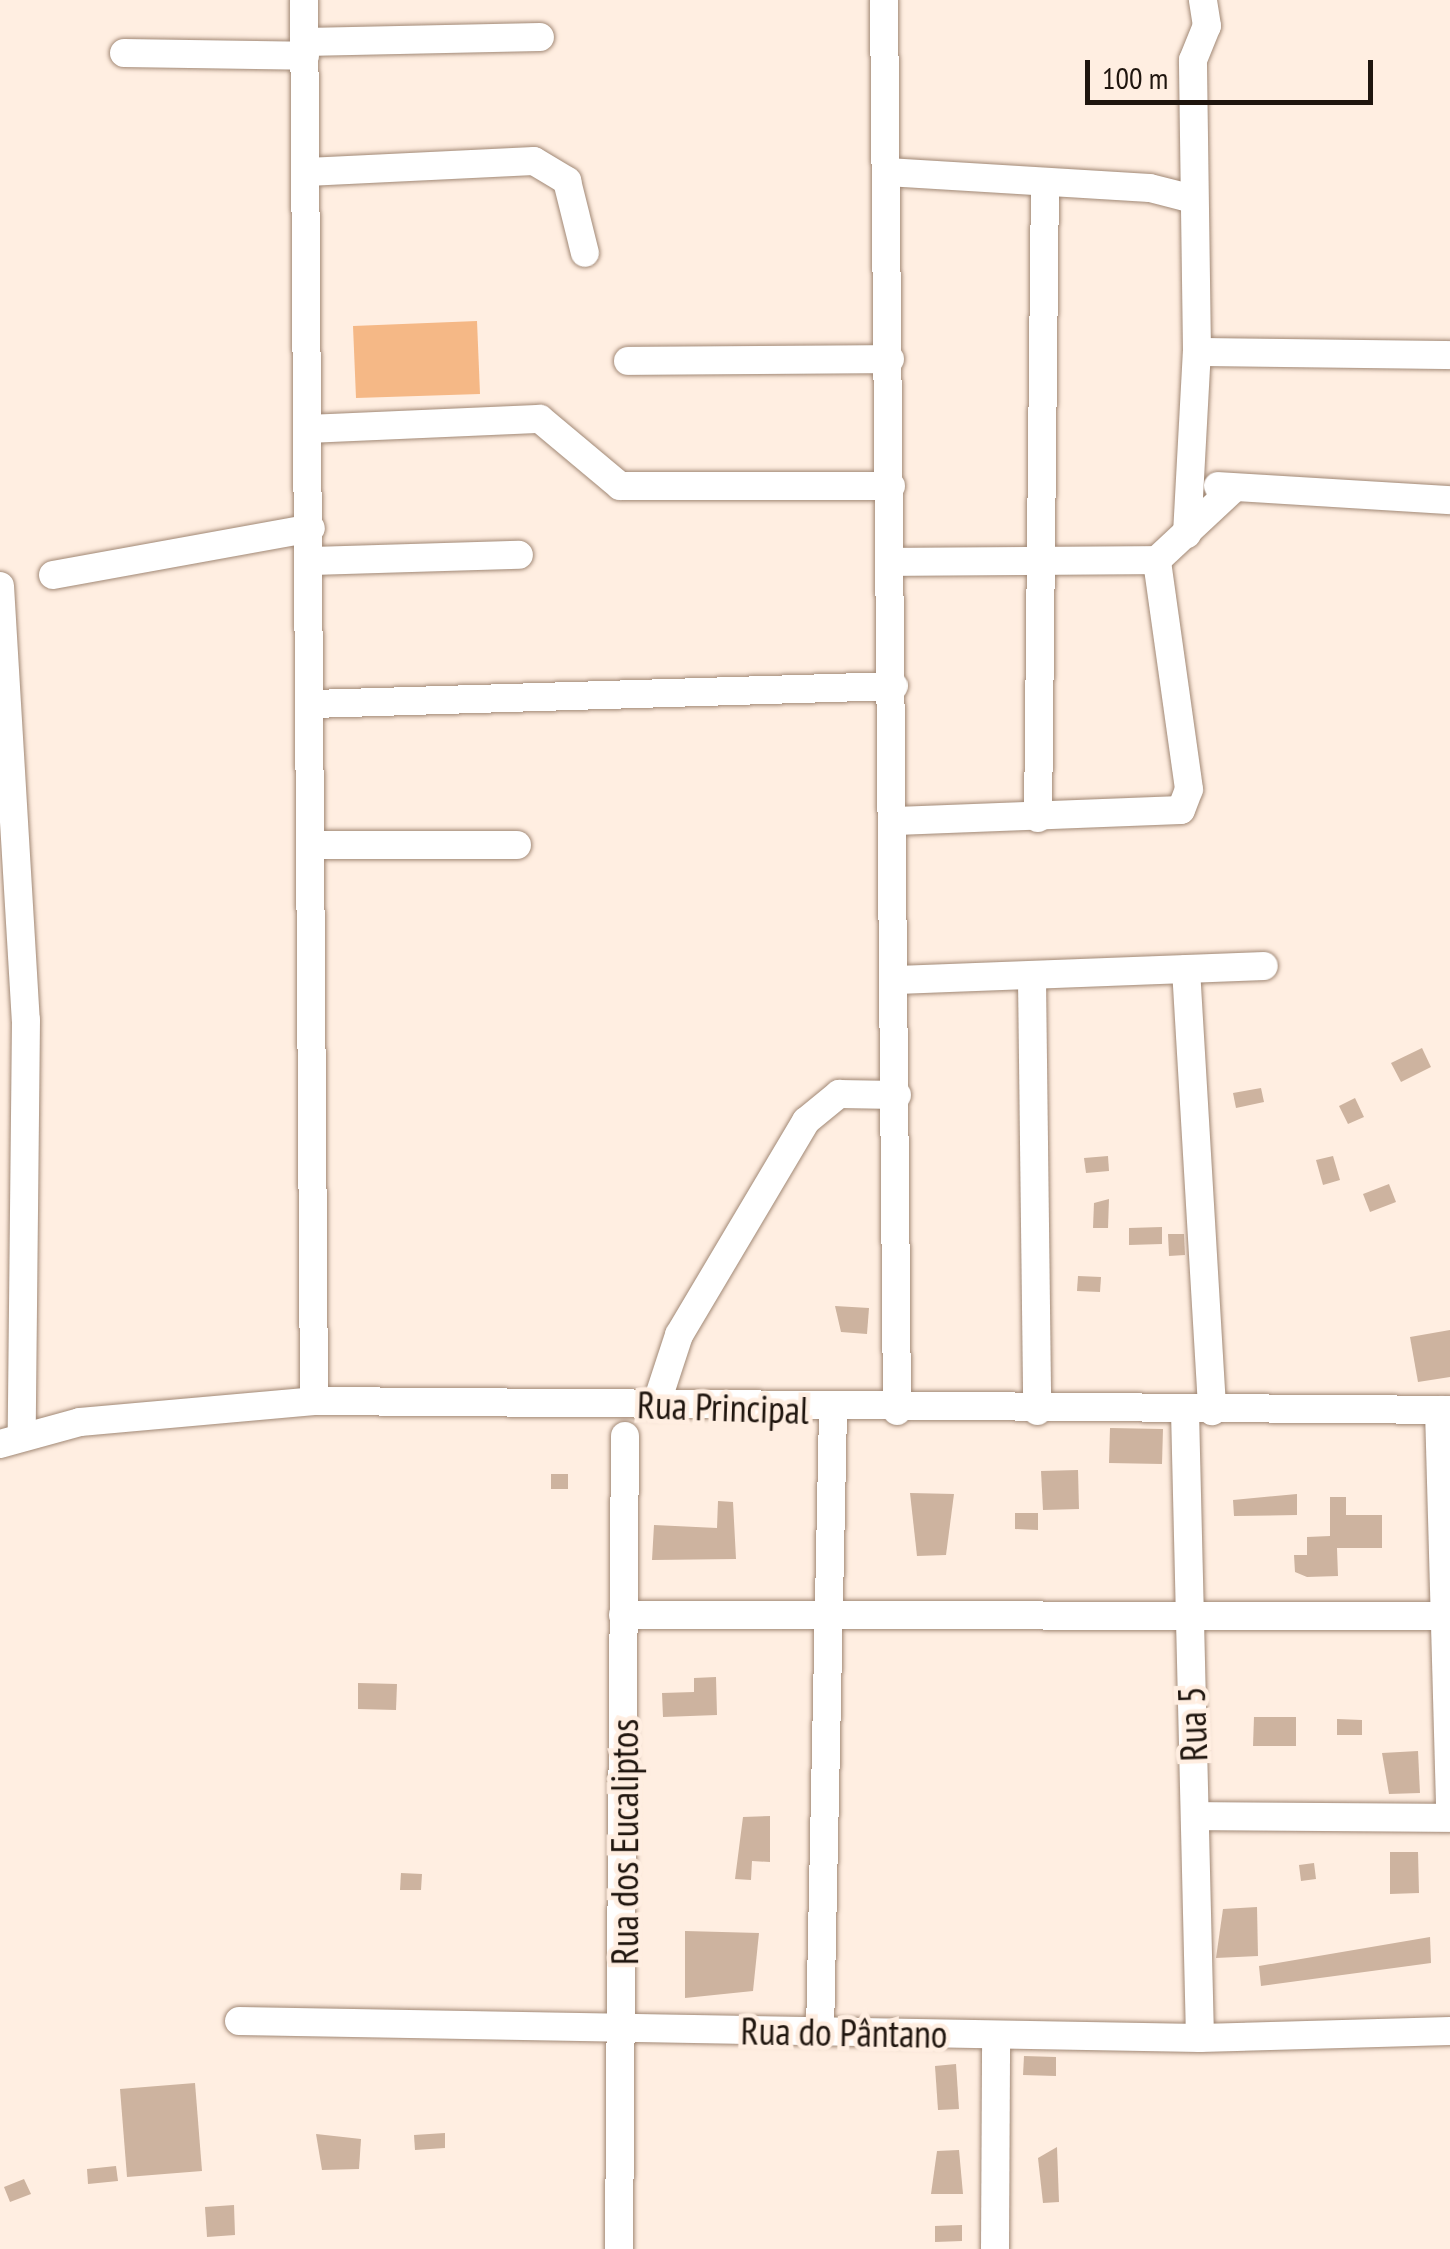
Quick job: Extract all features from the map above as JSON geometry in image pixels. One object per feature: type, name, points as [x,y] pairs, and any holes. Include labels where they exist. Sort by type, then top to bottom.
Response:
[{"type":"street","points":[[304,0],[314,704],[314,1401]]},
{"type":"street","points":[[884,0],[898,980],[897,1411]]},
{"type":"street","points":[[1188,534],[1197,352],[1193,163],[1204,0]]},
{"type":"street","points":[[124,54],[540,37]]},
{"type":"street","points":[[307,172],[534,161],[566,180],[585,253]]},
{"type":"street","points":[[1150,188],[1193,163]]},
{"type":"street","points":[[887,172],[1045,186],[1150,188],[1193,199]]},
{"type":"street","points":[[1038,818],[1036,560],[1045,186]]},
{"type":"street","points":[[1197,352],[1450,355]]},
{"type":"street","points":[[628,361],[890,359]]},
{"type":"street","points":[[310,429],[540,419],[620,486],[891,486]]},
{"type":"street","points":[[1190,456],[1209,482],[1232,491],[1450,500]]},
{"type":"street","points":[[892,562],[1156,560],[1232,491]]},
{"type":"street","points":[[53,575],[312,528]]},
{"type":"street","points":[[312,561],[519,555]]},
{"type":"street","points":[[896,821],[1173,814],[1187,802],[1156,560]]},
{"type":"street","points":[[0,586],[26,1020],[11,1438]]},
{"type":"street","points":[[314,704],[894,686]]},
{"type":"street","points":[[314,846],[518,844]]},
{"type":"street","points":[[898,980],[1032,979],[1264,966]]},
{"type":"street","name":"Rua 5","points":[[1186,968],[1199,1411],[1189,1611],[1200,2038]]},
{"type":"street","points":[[1032,979],[1038,1411]]},
{"type":"street","points":[[0,1007],[26,1020]]},
{"type":"street","points":[[600,1403],[625,1436],[650,1405],[679,1335],[806,1120],[839,1094],[897,1095]]},
{"type":"street","name":"Rua Principal","points":[[11,1438],[217,1404],[314,1401],[897,1411],[1445,1410]]},
{"type":"street","points":[[820,2032],[833,1410]]},
{"type":"street","points":[[1445,1410],[1450,1806]]},
{"type":"street","name":"Rua dos Eucaliptos","points":[[619,2249],[624,2028],[625,1436]]},
{"type":"street","points":[[623,1615],[1189,1611],[1446,1616]]},
{"type":"street","points":[[1195,1816],[1450,1818]]},
{"type":"street","name":"Rua do Pântano","points":[[239,2021],[1200,2038],[1450,2031]]},
{"type":"street","points":[[995,2249],[996,2035]]},
{"type":"shaded area","points":[[477,321],[480,394],[356,398],[353,326]]},
{"type":"building","points":[[1422,1048],[1431,1067],[1401,1082],[1391,1063]]},
{"type":"building","points":[[1261,1088],[1264,1102],[1236,1108],[1233,1093]]},
{"type":"building","points":[[1355,1098],[1364,1117],[1348,1124],[1339,1106]]},
{"type":"building","points":[[1108,1156],[1109,1171],[1086,1173],[1084,1158]]},
{"type":"building","points":[[1333,1156],[1340,1180],[1323,1185],[1316,1160]]},
{"type":"building","points":[[1389,1184],[1396,1202],[1370,1212],[1363,1194]]},
{"type":"building","points":[[1109,1199],[1108,1228],[1093,1228],[1094,1203]]},
{"type":"building","points":[[1162,1227],[1162,1244],[1129,1245],[1129,1228]]},
{"type":"building","points":[[1168,1234],[1184,1234],[1185,1255],[1169,1256]]},
{"type":"building","points":[[1078,1276],[1101,1277],[1100,1292],[1077,1291]]},
{"type":"building","points":[[835,1306],[869,1308],[867,1334],[841,1332]]},
{"type":"building","points":[[1450,1330],[1450,1377],[1418,1382],[1410,1337]]},
{"type":"building","points":[[1110,1428],[1163,1429],[1162,1464],[1109,1463]]},
{"type":"building","points":[[1078,1470],[1079,1509],[1043,1510],[1041,1471]]},
{"type":"building","points":[[551,1474],[568,1474],[568,1489],[551,1489]]},
{"type":"building","points":[[910,1493],[954,1494],[946,1555],[917,1556]]},
{"type":"building","points":[[1297,1494],[1297,1515],[1234,1516],[1233,1500]]},
{"type":"building","points":[[1330,1497],[1346,1497],[1346,1515],[1382,1515],[1382,1548],[1337,1548],[1338,1576],[1307,1577],[1295,1572],[1294,1555],[1307,1555],[1307,1537],[1330,1536]]},
{"type":"building","points":[[718,1501],[733,1502],[736,1559],[652,1560],[654,1525],[717,1528]]},
{"type":"building","points":[[1015,1513],[1038,1513],[1038,1530],[1015,1529]]},
{"type":"building","points":[[716,1677],[717,1715],[663,1717],[662,1693],[694,1692],[694,1678]]},
{"type":"building","points":[[358,1683],[397,1684],[396,1710],[358,1709]]},
{"type":"building","points":[[1254,1717],[1296,1717],[1296,1746],[1253,1746]]},
{"type":"building","points":[[1337,1719],[1362,1720],[1362,1735],[1337,1735]]},
{"type":"building","points":[[1418,1751],[1420,1793],[1389,1794],[1382,1753]]},
{"type":"building","points":[[770,1816],[770,1862],[752,1861],[751,1880],[735,1879],[743,1817]]},
{"type":"building","points":[[1390,1852],[1418,1852],[1419,1893],[1390,1894]]},
{"type":"building","points":[[1314,1863],[1316,1879],[1301,1881],[1299,1865]]},
{"type":"building","points":[[401,1873],[422,1874],[421,1890],[400,1890]]},
{"type":"building","points":[[1257,1907],[1258,1956],[1216,1958],[1223,1909]]},
{"type":"building","points":[[685,1931],[759,1933],[753,1991],[685,1998]]},
{"type":"building","points":[[1430,1937],[1431,1963],[1261,1986],[1259,1966]]},
{"type":"building","points":[[1024,2056],[1056,2057],[1056,2076],[1023,2075]]},
{"type":"building","points":[[956,2064],[959,2109],[938,2110],[935,2066]]},
{"type":"building","points":[[195,2083],[202,2171],[127,2177],[120,2089]]},
{"type":"building","points":[[445,2133],[445,2148],[415,2150],[414,2135]]},
{"type":"building","points":[[316,2134],[361,2139],[359,2169],[322,2170]]},
{"type":"building","points":[[1057,2147],[1059,2202],[1043,2203],[1038,2158]]},
{"type":"building","points":[[959,2150],[963,2194],[931,2194],[937,2151]]},
{"type":"building","points":[[116,2166],[118,2181],[88,2184],[87,2169]]},
{"type":"building","points":[[24,2179],[31,2194],[10,2202],[4,2187]]},
{"type":"building","points":[[234,2205],[235,2235],[207,2237],[205,2207]]},
{"type":"building","points":[[962,2225],[962,2241],[935,2242],[935,2226]]}]
